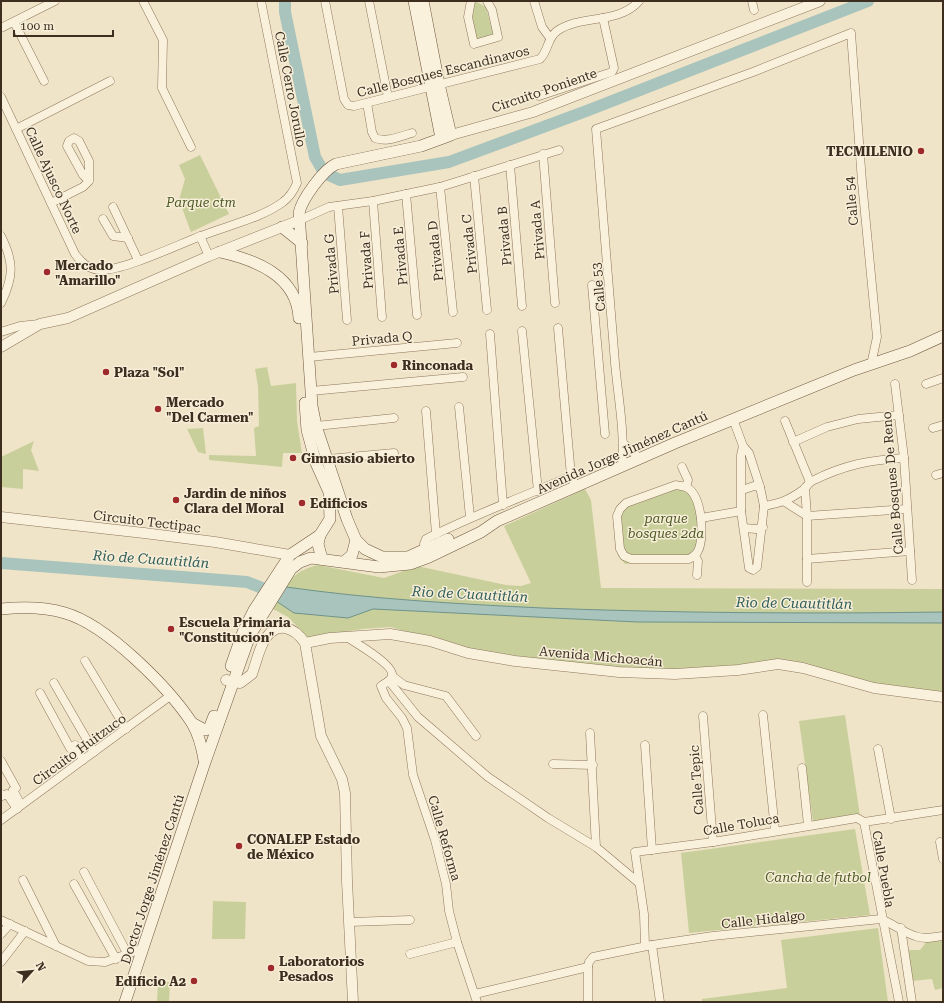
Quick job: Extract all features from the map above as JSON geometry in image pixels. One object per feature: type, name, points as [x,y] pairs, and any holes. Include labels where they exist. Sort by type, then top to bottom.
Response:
[{"type":"main road","points":[[414,1],[446,136]]},
{"type":"main road","points":[[423,1],[434,85]]},
{"type":"main road","name":"Circuito Poniente","points":[[347,519],[316,426],[311,391],[300,220],[302,202],[325,172],[341,163],[421,146],[446,136]]},
{"type":"main road","points":[[282,228],[302,243]]},
{"type":"main road","points":[[192,723],[205,730],[209,729],[229,681],[243,632],[278,582],[300,562],[316,558],[320,535],[330,519],[329,492],[316,463],[307,430],[299,309],[291,292],[279,277],[268,269],[245,257],[220,252]]},
{"type":"main road","name":"Avenida Jorge Jiménez Cantú","points":[[316,558],[379,567],[410,564],[429,557],[481,532],[495,522],[573,481],[622,466],[733,419],[910,351],[943,336]]},
{"type":"main road","points":[[330,519],[336,517],[347,519],[356,540],[368,552],[382,557],[408,557],[481,524],[495,522]]},
{"type":"main road","points":[[278,582],[290,555],[320,535]]},
{"type":"main road","points":[[344,562],[352,555],[356,540]]},
{"type":"main road","points":[[1,609],[34,609],[64,613],[76,618],[123,648],[170,696],[192,723],[202,746],[204,765]]},
{"type":"main road","name":"Doctor Jorge Jiménez Cantú","points":[[126,1002],[204,765],[229,681]]},
{"type":"street","points":[[1,28],[55,1]]},
{"type":"street","points":[[143,1],[163,40],[162,88],[190,148]]},
{"type":"street","name":"Calle Cerro Jorullo","points":[[200,236],[263,213],[283,202],[293,193],[297,183],[261,1]]},
{"type":"street","name":"Calle Bosques Escandinavos","points":[[325,1],[344,99],[348,105],[354,106],[540,59],[546,53],[550,38],[555,32],[564,26],[625,12],[639,1]]},
{"type":"street","points":[[369,1],[388,97]]},
{"type":"street","points":[[471,1],[468,17],[474,44],[498,37],[492,10],[487,1]]},
{"type":"street","points":[[534,1],[542,27],[550,38]]},
{"type":"street","name":"Circuito Poniente","points":[[446,136],[533,112],[820,1]]},
{"type":"street","points":[[539,96],[612,72],[614,68],[603,18]]},
{"type":"street","points":[[14,22],[44,81]]},
{"type":"street","name":"Calle 53","points":[[622,466],[624,443],[615,363],[596,129],[753,72],[850,33]]},
{"type":"street","name":"Calle 54","points":[[850,33],[862,182],[877,337],[871,365]]},
{"type":"street","points":[[16,128],[110,81]]},
{"type":"street","name":"Calle Ajusco Norte","points":[[1,96],[75,254],[81,262],[90,268],[112,269],[138,260]]},
{"type":"street","points":[[367,103],[374,138],[390,139],[412,133]]},
{"type":"street","points":[[51,203],[83,187],[89,181],[89,161],[79,141],[74,138],[69,141],[67,146],[83,175],[89,181]]},
{"type":"street","points":[[1,332],[20,326],[40,324],[68,318],[209,256],[282,228],[319,210],[374,201],[440,187],[558,150]]},
{"type":"street","name":"Privada A","points":[[543,154],[555,303]]},
{"type":"street","name":"Privada B","points":[[510,165],[522,306]]},
{"type":"street","name":"Privada C","points":[[474,176],[487,310]]},
{"type":"street","name":"Privada D","points":[[440,187],[453,312]]},
{"type":"street","name":"Privada E","points":[[406,194],[417,315]]},
{"type":"street","name":"Privada F","points":[[374,201],[382,317]]},
{"type":"street","name":"Privada G","points":[[338,206],[347,320]]},
{"type":"street","points":[[113,207],[138,260],[200,236],[209,256]]},
{"type":"street","points":[[103,219],[113,236],[128,238]]},
{"type":"street","points":[[1,236],[9,251],[11,264],[11,277],[1,303]]},
{"type":"street","points":[[592,285],[605,434]]},
{"type":"street","points":[[1,347],[40,324]]},
{"type":"street","points":[[426,549],[424,544],[426,539],[470,517],[538,491],[573,481],[558,328]]},
{"type":"street","points":[[522,332],[538,491]]},
{"type":"street","points":[[490,334],[503,505]]},
{"type":"street","name":"Privada Q","points":[[309,357],[457,343]]},
{"type":"street","points":[[600,365],[615,363]]},
{"type":"street","points":[[311,391],[463,377]]},
{"type":"street","points":[[926,384],[943,378]]},
{"type":"street","name":"Calle Bosques De Reno","points":[[895,384],[904,458],[912,580]]},
{"type":"street","points":[[459,407],[470,517]]},
{"type":"street","points":[[426,411],[436,534]]},
{"type":"street","points":[[793,442],[827,427],[858,419],[899,415]]},
{"type":"street","points":[[316,426],[394,418]]},
{"type":"street","points":[[733,419],[743,446],[748,453],[760,487],[764,506],[757,568],[753,570],[749,568],[741,511],[741,455],[743,446]]},
{"type":"street","points":[[785,422],[807,485],[807,582]]},
{"type":"street","points":[[933,428],[943,425]]},
{"type":"street","points":[[624,443],[639,458]]},
{"type":"street","points":[[328,459],[394,453]]},
{"type":"street","points":[[764,506],[785,502],[807,485],[840,469],[869,460],[904,458]]},
{"type":"street","points":[[682,467],[688,480],[686,487]]},
{"type":"street","points":[[676,485],[686,487],[692,492],[701,518],[701,539],[698,552],[695,556],[688,559],[631,559],[624,556],[620,549],[617,516],[623,506],[676,485]]},
{"type":"street","points":[[742,490],[754,486],[760,487]]},
{"type":"street","points":[[785,502],[807,516],[907,509]]},
{"type":"street","points":[[701,518],[741,511]]},
{"type":"street","name":"Circuito Tectipac","points":[[1,517],[215,542],[290,555]]},
{"type":"street","points":[[744,528],[756,529],[762,527]]},
{"type":"street","points":[[808,559],[910,551]]},
{"type":"street","points":[[695,556],[698,561],[697,575]]},
{"type":"street","points":[[229,681],[240,683],[252,674],[264,640],[276,630],[284,627],[292,629],[305,643],[321,736],[342,779],[345,793],[353,1002]]},
{"type":"street","name":"Avenida Michoacán","points":[[305,643],[345,636],[390,634],[430,641],[468,653],[515,661],[619,672],[682,674],[738,670],[778,664],[803,668],[874,688],[943,697]]},
{"type":"street","points":[[345,636],[386,664],[392,670],[390,679],[418,717],[488,777],[548,818],[596,847],[639,883]]},
{"type":"street","points":[[85,661],[126,729]]},
{"type":"street","points":[[390,679],[404,685],[446,696],[476,736]]},
{"type":"street","name":"Calle Reforma","points":[[390,679],[380,686],[386,698],[402,718],[407,728],[413,775],[435,840],[446,884],[457,942],[476,998]]},
{"type":"street","points":[[54,683],[94,752]]},
{"type":"street","points":[[40,693],[70,748],[75,745],[83,760]]},
{"type":"street","name":"Circuito Huitzuco","points":[[1,820],[170,696]]},
{"type":"street","points":[[763,715],[775,830]]},
{"type":"street","name":"Calle Tepic","points":[[703,716],[713,842]]},
{"type":"street","points":[[590,733],[593,765],[596,847]]},
{"type":"street","points":[[645,745],[652,850]]},
{"type":"street","points":[[878,749],[891,819]]},
{"type":"street","points":[[1,761],[16,788],[12,790],[19,807]]},
{"type":"street","points":[[553,764],[593,765]]},
{"type":"street","points":[[802,768],[808,825]]},
{"type":"street","points":[[1,794],[2,796],[7,794],[19,807]]},
{"type":"street","name":"Calle Toluca","points":[[660,1002],[648,945],[635,852],[713,842],[775,830],[857,818],[864,822],[943,810]]},
{"type":"street","name":"Calle Puebla","points":[[864,822],[881,919],[899,1002]]},
{"type":"street","points":[[940,842],[943,859]]},
{"type":"street","points":[[84,872],[126,954]]},
{"type":"street","points":[[23,880],[56,946]]},
{"type":"street","points":[[74,884],[116,959]]},
{"type":"street","points":[[881,919],[916,937],[928,938],[943,936]]},
{"type":"street","name":"Calle Hidalgo","points":[[588,967],[589,962],[593,957],[648,945],[713,936],[881,919]]},
{"type":"street","points":[[1,920],[88,961],[105,962],[144,948]]},
{"type":"street","points":[[349,922],[410,920]]},
{"type":"street","points":[[1,934],[10,924]]},
{"type":"street","points":[[901,928],[912,1002]]},
{"type":"street","points":[[1,962],[25,931]]},
{"type":"street","points":[[410,954],[457,942]]},
{"type":"street","points":[[476,998],[588,967],[588,1002]]},
{"type":"green space","points":[[475,1],[486,7],[494,38],[475,43],[468,16]]},
{"type":"green space","name":"Parque ctm","points":[[200,155],[229,214],[191,232],[179,200],[185,179],[179,165]]},
{"type":"green space","points":[[267,367],[271,386],[296,383],[297,421],[302,453],[283,453],[282,467],[209,460],[209,455],[256,456],[254,428],[259,426],[258,386],[255,369]]},
{"type":"green space","points":[[203,428],[206,454],[198,452],[187,429]]},
{"type":"green space","points":[[34,441],[31,450],[39,471],[23,469],[23,489],[1,487],[1,457]]},
{"type":"green space","points":[[585,489],[591,500],[601,588],[943,589],[943,693],[876,685],[824,669],[739,666],[673,670],[598,666],[522,658],[470,649],[390,627],[362,629],[308,638],[288,617],[271,608],[285,587],[295,576],[301,571],[318,565],[384,578],[417,566],[506,585],[521,586],[531,583],[504,526]]},
{"type":"green space","name":"parque bosques 2da","points":[[669,489],[682,489],[692,495],[701,535],[692,558],[625,564],[618,556],[613,520],[614,512],[617,506]]},
{"type":"green space","points":[[845,715],[860,816],[813,821],[799,721]]},
{"type":"green space","name":"Cancha de futbol","points":[[855,829],[870,915],[689,933],[681,853]]},
{"type":"green space","points":[[213,901],[246,902],[245,939],[212,939]]},
{"type":"green space","points":[[878,928],[888,1002],[702,1002],[702,999],[787,988],[781,940]]},
{"type":"green space","points":[[943,938],[943,988],[935,990],[932,979],[911,981],[906,950],[920,950],[928,940]]},
{"type":"green space","points":[[158,982],[170,982],[169,1002],[157,1002]]},
{"type":"water","points":[[286,587],[350,595],[479,605],[543,608],[743,613],[943,612],[943,623],[637,622],[373,609],[348,618],[294,613],[276,601]]},
{"type":"waterway","points":[[285,1],[285,12],[315,157],[322,169]]},
{"type":"waterway","points":[[329,175],[340,180],[449,162],[589,110],[868,1]]},
{"type":"waterway","name":"Rio de Cuautitlán","points":[[1,563],[247,582],[277,594]]},
{"type":"place","name":"TECMILENIO","points":[[921,151]]},
{"type":"place","name":"Mercado \"Amarillo\"","points":[[47,272]]},
{"type":"place","name":"Rinconada","points":[[394,365]]},
{"type":"place","name":"Plaza \"Sol\"","points":[[106,372]]},
{"type":"place","name":"Mercado \"Del Carmen\"","points":[[158,409]]},
{"type":"place","name":"Gimnasio abierto","points":[[293,458]]},
{"type":"place","name":"Jardin de niños Clara del Moral","points":[[176,500]]},
{"type":"place","name":"Edificios","points":[[302,503]]},
{"type":"place","name":"Escuela Primaria \"Constitucion\"","points":[[171,629]]},
{"type":"place","name":"CONALEP Estado de México","points":[[239,846]]},
{"type":"place","name":"Laboratorios Pesados","points":[[271,968]]},
{"type":"place","name":"Edificio A2","points":[[194,981]]}]
